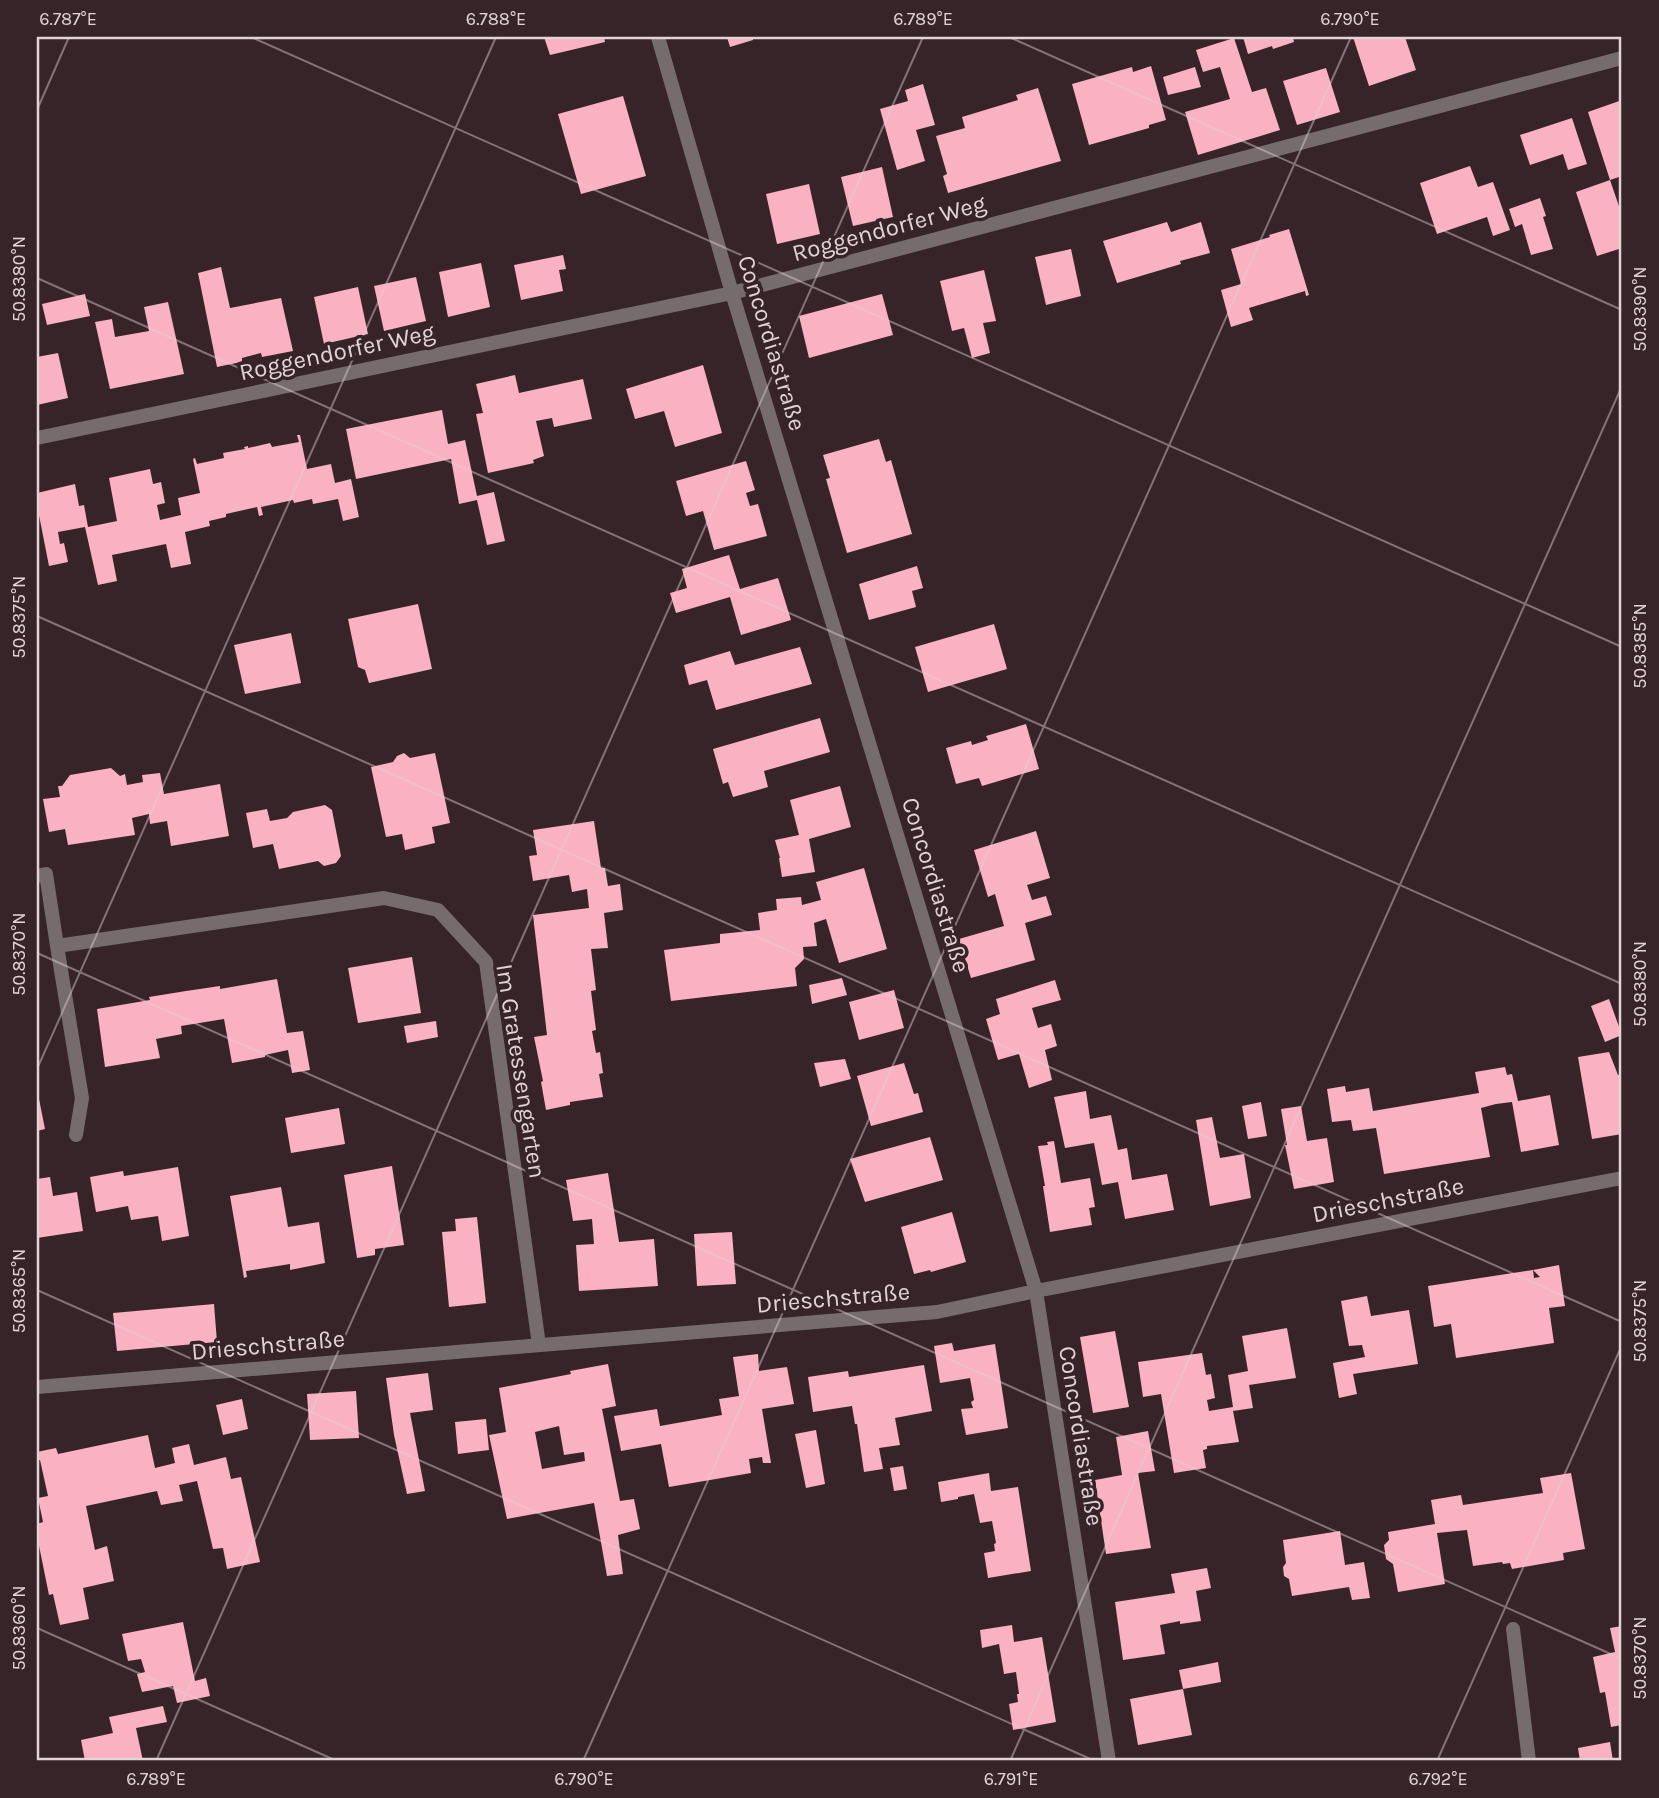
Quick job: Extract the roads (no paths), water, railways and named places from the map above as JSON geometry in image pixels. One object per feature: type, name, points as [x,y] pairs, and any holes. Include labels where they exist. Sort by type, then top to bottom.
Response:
[{"type":"street","name":"Concordiastraße","points":[[658,37],[732,293],[1036,1291],[1109,1761]]},
{"type":"street","name":"Roggendorfer Weg","points":[[37,438],[732,293],[1622,58]]},
{"type":"street","points":[[37,876],[46,874],[82,1098],[76,1135]]},
{"type":"street","name":"Im Gratessengarten","points":[[57,946],[384,898],[438,910],[486,962],[539,1345]]},
{"type":"street","name":"Drieschstraße","points":[[37,1387],[937,1312],[1622,1178]]},
{"type":"street","points":[[1513,1629],[1530,1761]]}]
